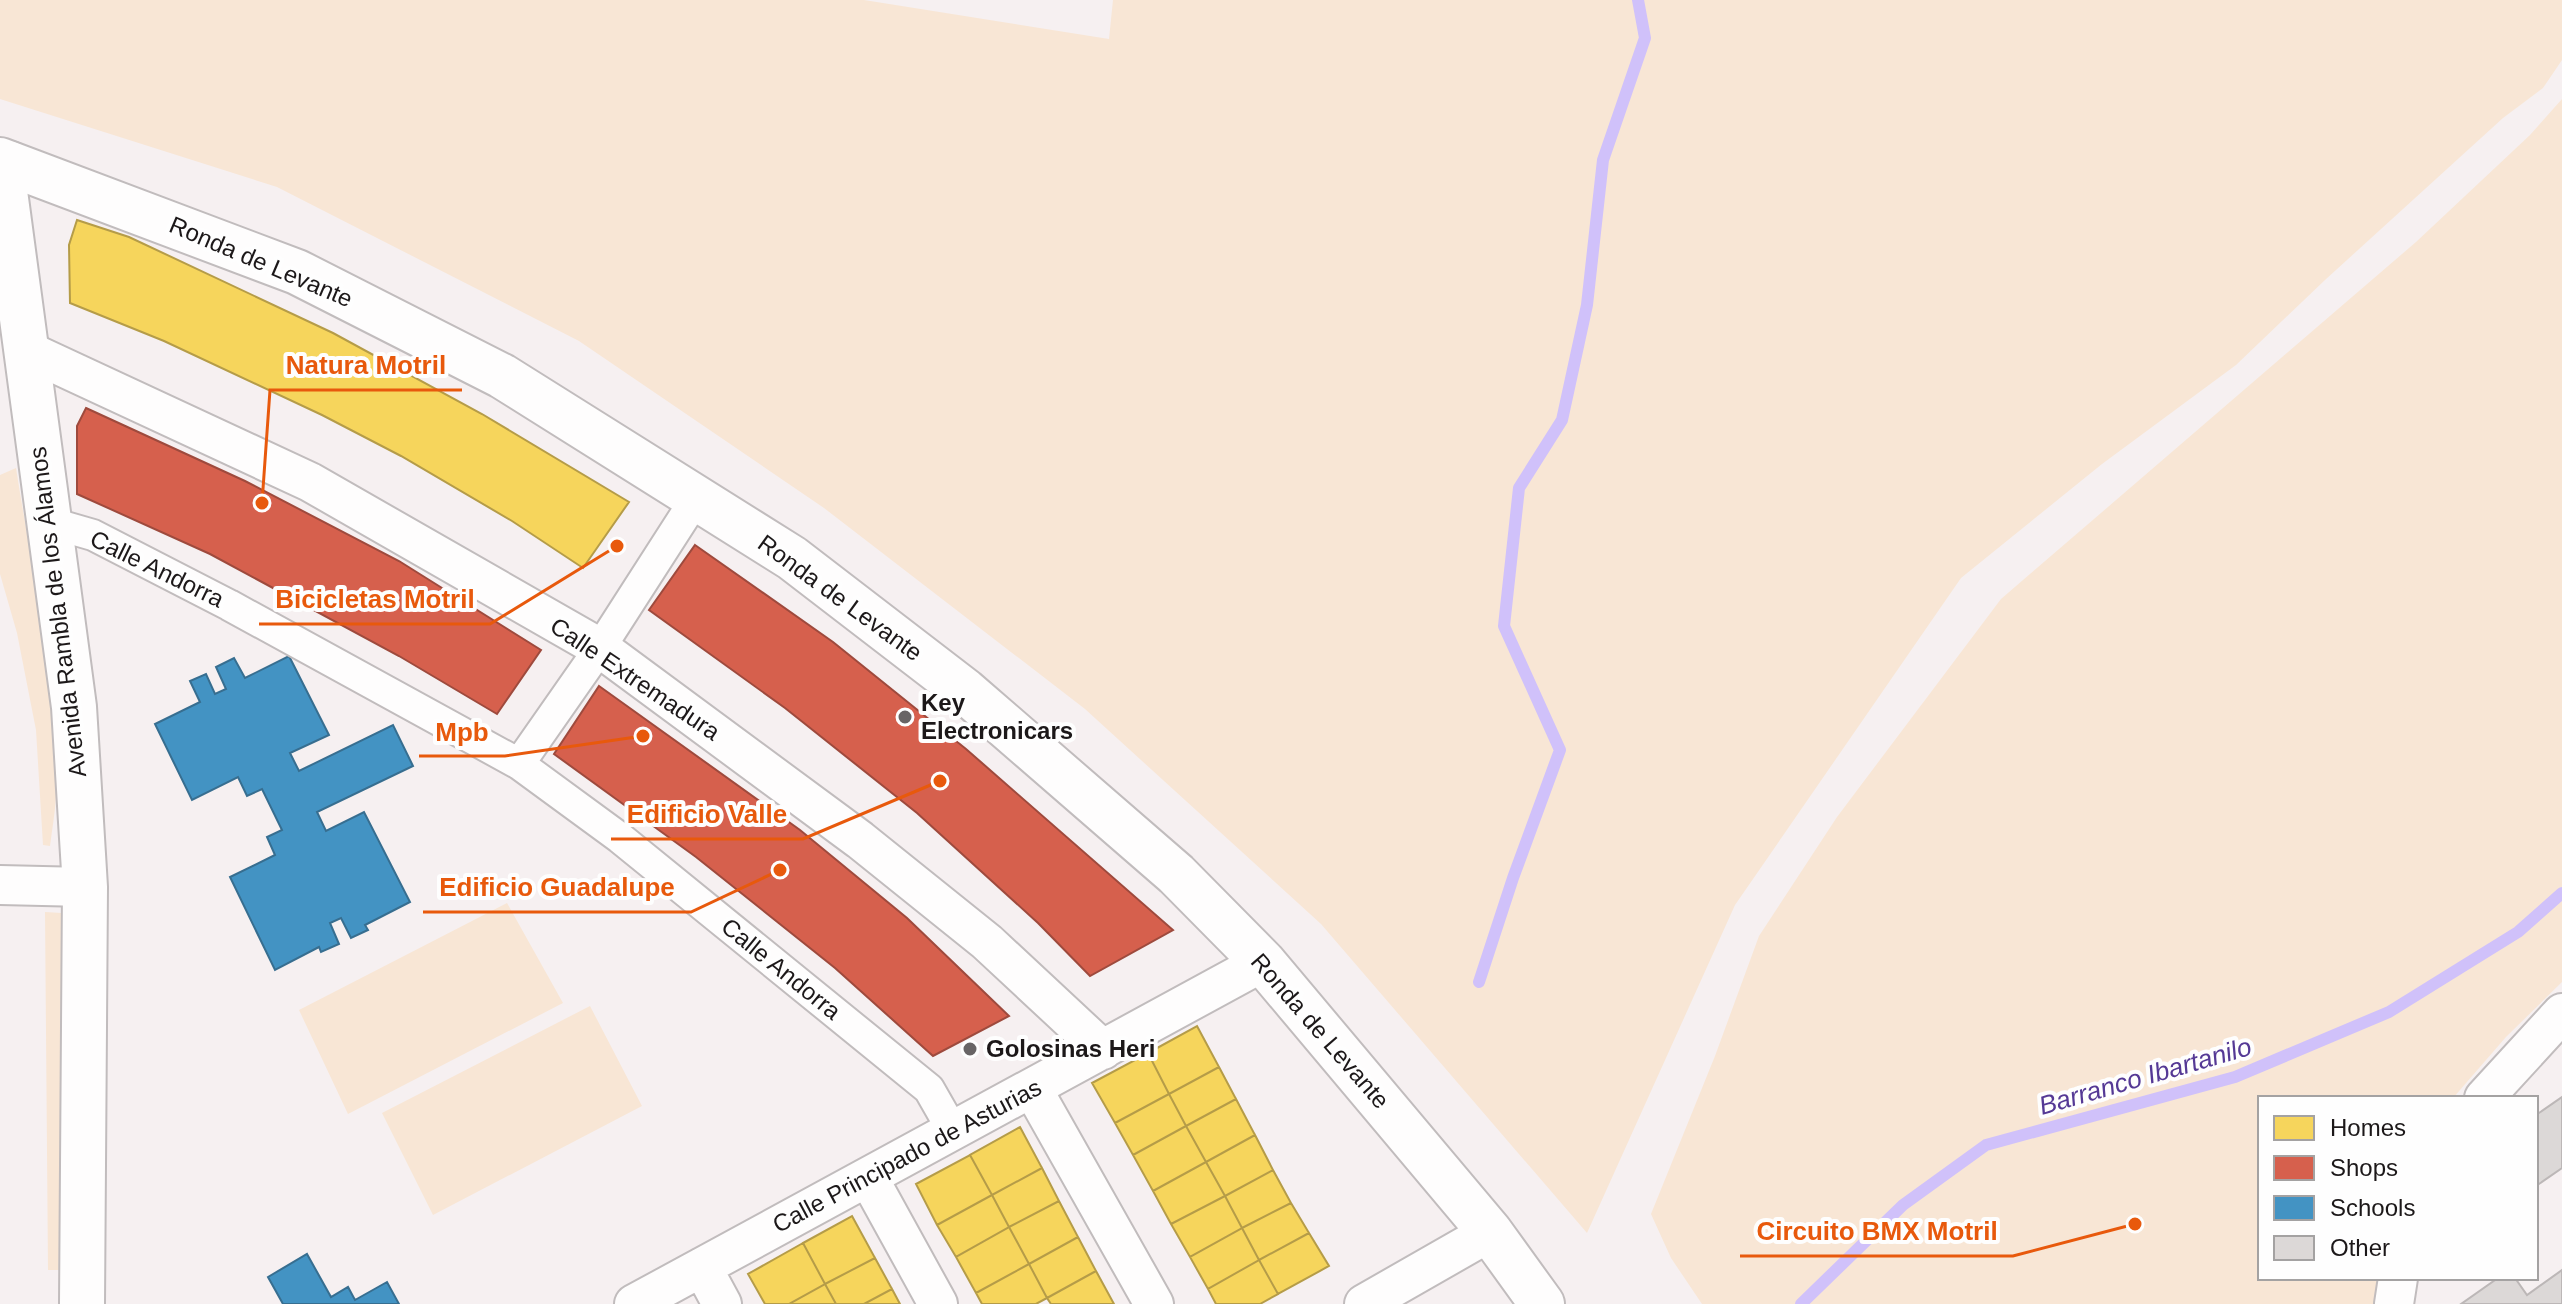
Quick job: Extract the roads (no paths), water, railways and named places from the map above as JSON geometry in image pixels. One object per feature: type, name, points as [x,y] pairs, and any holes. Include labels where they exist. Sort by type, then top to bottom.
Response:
[{"type":"main road","name":"Avenida Rambla de los Álamos","points":[[5,162],[4,184],[74,707],[85,887],[82,1304]]},
{"type":"main road","name":"Ronda de Levante","points":[[5,162],[297,272],[502,376],[792,558],[965,691],[1176,874],[1263,962],[1490,1232],[1542,1304]]},
{"type":"street","name":"Calle Extremadura","points":[[26,350],[310,482],[600,648],[883,858],[987,942],[1103,1050]]},
{"type":"street","points":[[519,764],[600,648],[697,497]]},
{"type":"street","name":"Calle Andorra","points":[[48,522],[93,535],[229,605],[519,764],[620,838],[929,1089],[953,1131]]},
{"type":"street","points":[[0,885],[85,887]]},
{"type":"street","name":"Calle Principado de Asturias","points":[[634,1304],[1263,962]]},
{"type":"street","points":[[2486,1096],[2562,1013]]},
{"type":"street","points":[[1032,1088],[1154,1304]]},
{"type":"street","points":[[868,1177],[938,1304]]},
{"type":"street","points":[[1364,1304],[1490,1232]]},
{"type":"street","points":[[702,1267],[722,1304]]},
{"type":"street","points":[[2394,1304],[2398,1280]]},
{"type":"waterway","points":[[1479,982],[1560,750],[1504,626],[1519,488],[1562,420],[1587,305],[1603,160],[1645,38],[1638,0]]},
{"type":"waterway","name":"Barranco Ibartanilo","points":[[1801,1304],[1903,1205],[1986,1145],[2235,1077],[2389,1012],[2518,932],[2562,893]]},
{"type":"place","name":"Natura Motril","points":[[262,503]]},
{"type":"place","name":"Bicicletas Motril","points":[[617,546]]},
{"type":"place","name":"Key Electronicars","points":[[905,717]]},
{"type":"place","name":"Mpb","points":[[643,736]]},
{"type":"place","name":"Edificio Valle","points":[[940,781]]},
{"type":"place","name":"Edificio Guadalupe","points":[[780,870]]},
{"type":"place","name":"Golosinas Heri","points":[[970,1049]]},
{"type":"place","name":"Circuito BMX Motril","points":[[2135,1224]]}]
